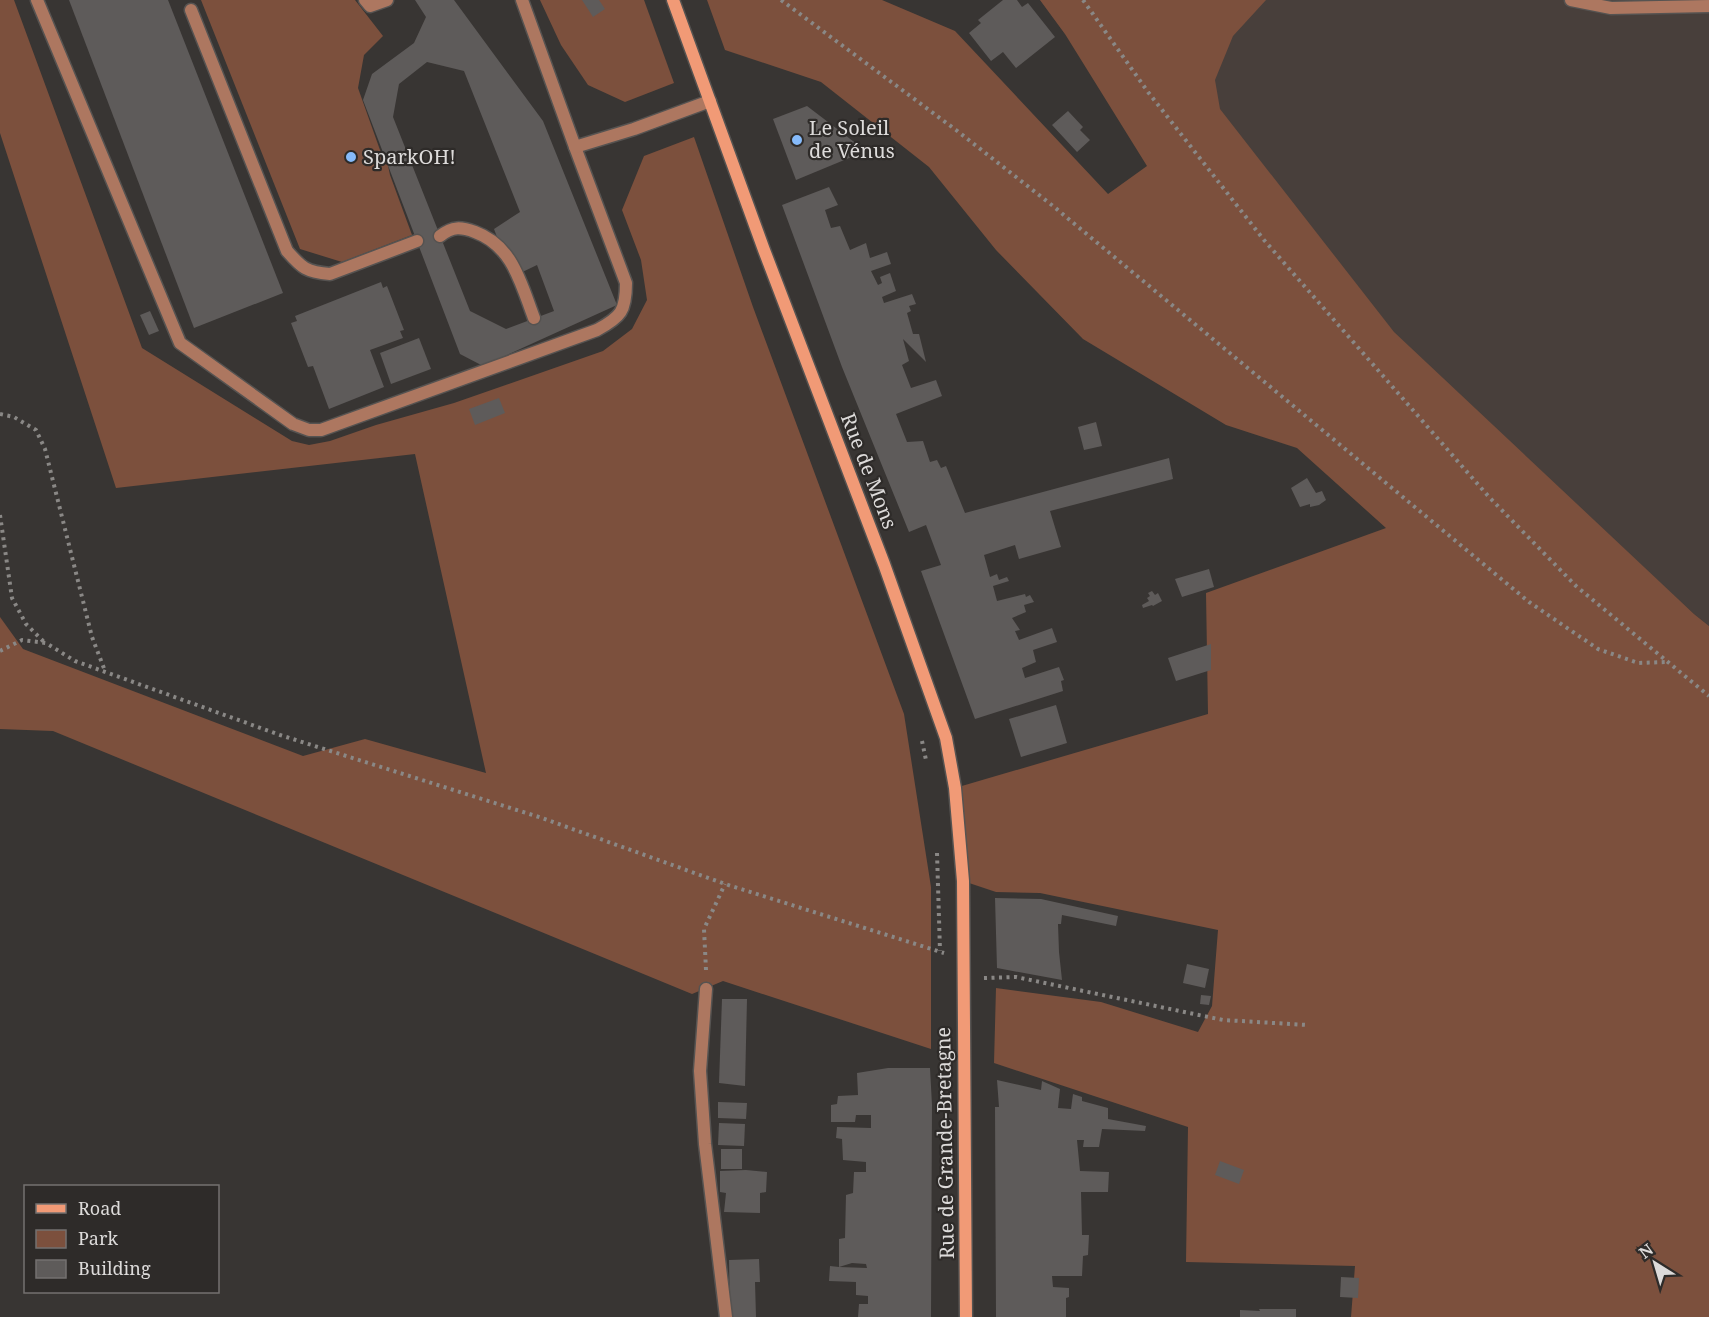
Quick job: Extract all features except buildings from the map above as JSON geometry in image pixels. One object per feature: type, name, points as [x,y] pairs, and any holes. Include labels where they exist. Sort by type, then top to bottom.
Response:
[{"type":"main road","name":"Rue de Mons","points":[[673,0],[764,250],[884,564],[946,738],[955,788],[963,881],[962,969]]},
{"type":"main road","name":"Rue de Grande-Bretagne","points":[[962,969],[966,1317]]},
{"type":"street","points":[[37,0],[180,343],[293,424],[309,430],[321,430],[544,345],[597,330],[615,320],[626,301],[626,283],[522,0]]},
{"type":"street","points":[[365,0],[370,6],[387,0]]},
{"type":"street","points":[[1571,0],[1611,8],[1709,6]]},
{"type":"street","points":[[191,10],[287,251],[302,268],[330,274],[417,241]]},
{"type":"street","points":[[575,147],[634,129],[710,101]]},
{"type":"street","points":[[440,236],[450,228],[458,227],[488,238],[499,246],[514,267],[534,318]]},
{"type":"street","points":[[706,989],[701,1081],[705,1144],[726,1317]]},
{"type":"path","points":[[781,0],[956,130],[1071,221],[1529,602],[1598,649],[1638,663],[1667,662]]},
{"type":"path","points":[[1083,0],[1148,92],[1263,240],[1481,488],[1576,586],[1709,696]]},
{"type":"path","points":[[0,414],[14,417],[36,430],[45,450],[92,637],[105,671]]},
{"type":"path","points":[[0,515],[12,598],[26,624],[46,643],[75,661],[280,735],[542,818],[725,884],[940,952],[962,969],[1016,977],[1222,1020],[1308,1025]]},
{"type":"path","points":[[0,651],[22,640],[46,643]]},
{"type":"path","points":[[921,732],[927,766]]},
{"type":"path","points":[[937,847],[940,952]]},
{"type":"path","points":[[706,989],[704,929],[725,884]]},
{"type":"shaded area","points":[[1040,0],[1709,0],[1709,626],[1065,34]]},
{"type":"green space","points":[[0,0],[14,0],[142,348],[292,441],[309,445],[330,441],[376,425],[454,403],[603,351],[632,329],[647,300],[641,260],[622,210],[644,156],[694,137],[753,307],[904,714],[931,887],[931,1049],[723,981],[692,994],[53,731],[0,729],[0,617],[23,649],[303,756],[365,739],[486,773],[415,454],[116,488],[0,133]]},
{"type":"green space","points":[[201,0],[355,0],[383,36],[364,55],[358,88],[380,150],[387,161],[412,235],[342,262],[300,249]]},
{"type":"green space","points":[[540,0],[644,0],[674,83],[625,102],[588,85],[561,45]]},
{"type":"green space","points":[[707,0],[882,0],[955,31],[1108,194],[1147,166],[1065,34],[1040,0],[1266,0],[1233,36],[1215,80],[1220,109],[1394,332],[1709,626],[1709,1317],[1351,1317],[1355,1266],[1186,1262],[1188,1127],[994,1063],[996,988],[1101,1002],[1198,1032],[1212,1006],[1218,930],[1040,893],[996,892],[963,881],[955,788],[1208,714],[1206,593],[1386,528],[1297,448],[1226,425],[1083,339],[996,250],[929,167],[821,82],[725,50]]},
{"type":"place","name":"Le Soleil de Vénus","points":[[797,140]]},
{"type":"place","name":"SparkOH!","points":[[351,157]]}]
